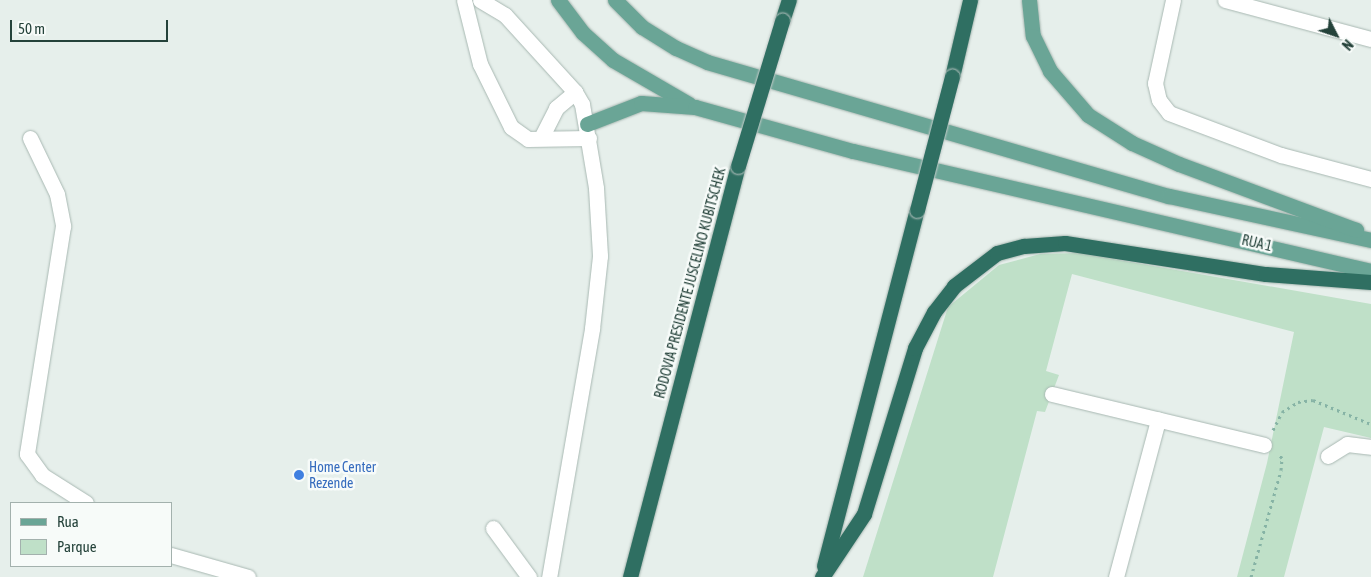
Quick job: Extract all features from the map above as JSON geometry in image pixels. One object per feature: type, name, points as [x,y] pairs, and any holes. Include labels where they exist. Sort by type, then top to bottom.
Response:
[{"type":"highway","name":"RODOVIA PRESIDENTE JUSCELINO KUBITSCHEK","points":[[630,577],[738,166],[789,0]]},
{"type":"highway","points":[[822,577],[952,77],[970,0]]},
{"type":"highway","points":[[822,577],[864,514],[915,348],[934,312],[954,286],[997,253],[1024,246],[1065,243],[1266,274],[1371,282]]},
{"type":"main road","points":[[558,0],[583,33],[613,60],[695,107]]},
{"type":"main road","points":[[615,0],[642,27],[676,48],[707,62],[1169,196],[1371,240]]},
{"type":"main road","points":[[1029,0],[1033,36],[1050,71],[1088,114],[1132,143],[1178,164],[1371,236]]},
{"type":"main road","points":[[588,131],[641,103],[695,107]]},
{"type":"main road","name":"RUA 1","points":[[695,107],[854,151],[1371,271]]},
{"type":"street","points":[[464,0],[480,64],[511,127],[528,139],[588,131]]},
{"type":"street","points":[[480,0],[505,15],[575,92],[582,104],[588,131],[600,256],[592,329],[549,577]]},
{"type":"street","points":[[1173,0],[1155,83],[1159,100],[1169,114],[1197,126],[1281,155],[1371,178]]},
{"type":"street","points":[[1225,0],[1371,40]]},
{"type":"street","points":[[541,138],[556,108],[575,92]]},
{"type":"street","points":[[30,138],[57,194],[63,226],[27,454],[42,475],[84,502]]},
{"type":"street","points":[[1052,394],[1264,445]]},
{"type":"street","points":[[1116,577],[1158,420]]},
{"type":"street","points":[[1328,456],[1347,444],[1371,447]]},
{"type":"street","points":[[493,528],[530,577]]},
{"type":"street","points":[[172,555],[248,577]]},
{"type":"path","points":[[1251,577],[1281,464],[1278,452],[1264,445],[1282,412],[1298,402],[1314,400],[1371,424]]},
{"type":"green space","points":[[1079,253],[1371,304],[1371,438],[1324,427],[1284,577],[1237,577],[1267,463],[1294,332],[1072,274],[1046,371],[1059,375],[1045,412],[1037,411],[993,577],[863,577],[948,307],[999,265],[1040,254]]},
{"type":"place","name":"Home Center Rezende","points":[[299,475]]}]
